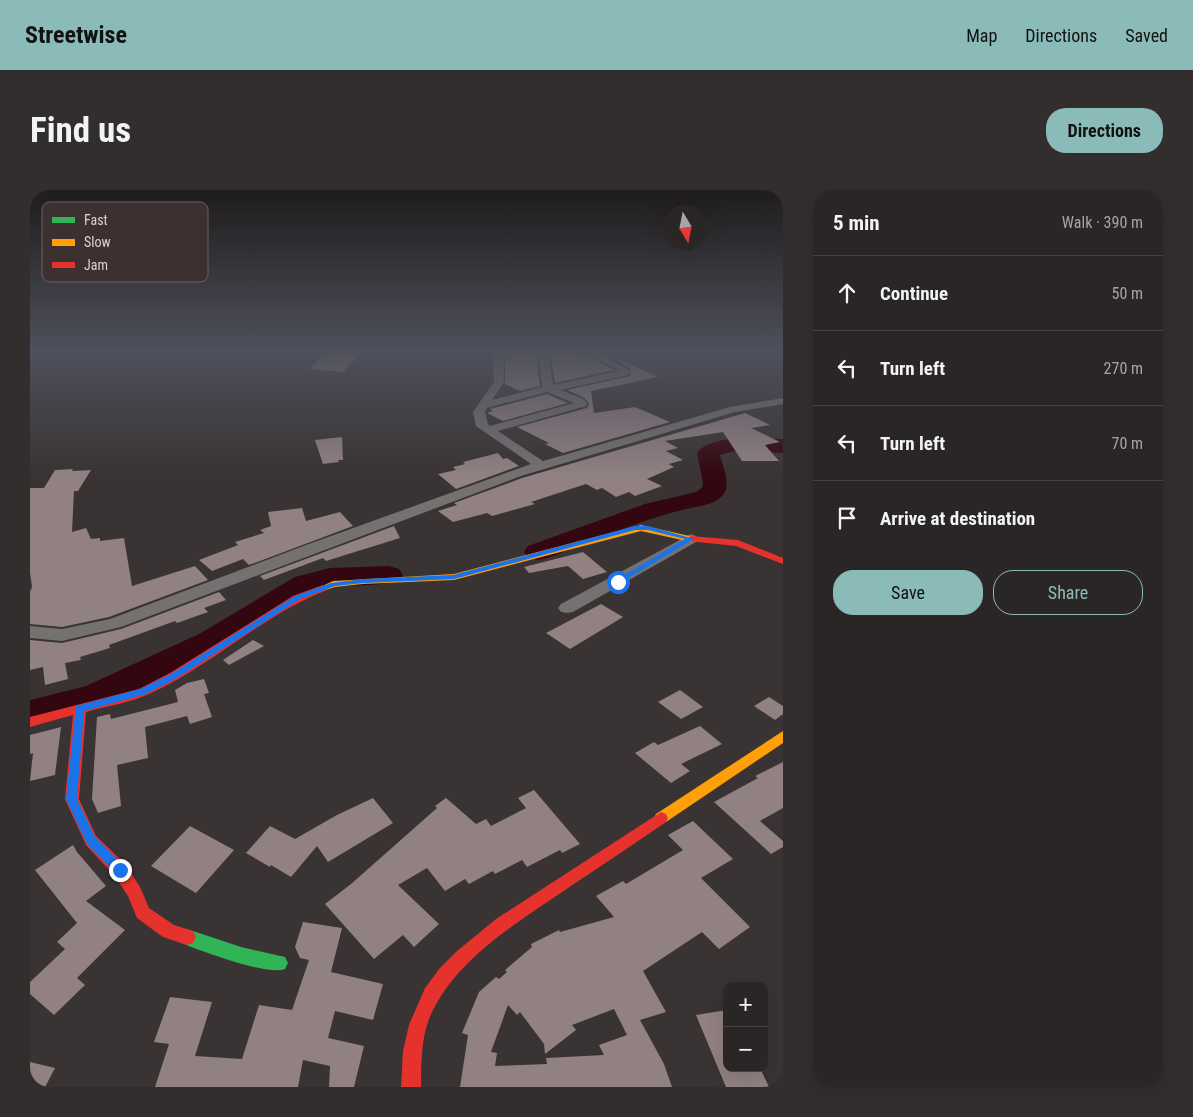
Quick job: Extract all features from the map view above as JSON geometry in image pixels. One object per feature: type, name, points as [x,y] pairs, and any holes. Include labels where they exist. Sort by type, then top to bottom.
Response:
[{"type":"street","points":[[492,393],[479,412],[482,426],[542,466]]},
{"type":"street","points":[[483,406],[530,393]]},
{"type":"street","points":[[488,430],[582,404],[578,400],[559,393]]},
{"type":"street","points":[[30,632],[62,635],[116,623],[312,548],[516,474],[734,409],[783,401]]},
{"type":"street","points":[[30,722],[135,694],[166,680],[297,598],[333,584],[454,577],[635,528],[648,528],[691,539],[738,543],[783,562]]},
{"type":"street","points":[[567,608],[618,582],[691,539]]},
{"type":"street","points":[[80,708],[72,799],[91,840],[120,870],[134,892],[143,913],[169,931],[241,955],[278,963]]},
{"type":"street","points":[[411,1087],[410,1061],[419,1017],[442,983],[471,950],[496,928],[783,736]]},
{"type":"building","points":[[574,393],[591,393],[594,413],[635,407],[670,422],[563,453],[545,444],[549,443],[517,427],[587,408],[589,403],[583,397]]},
{"type":"building","points":[[547,394],[568,403],[503,421],[487,413],[493,411],[490,409]]},
{"type":"building","points":[[745,413],[770,425],[751,428],[780,442],[765,445],[779,461],[742,461],[723,432],[665,441],[678,448],[666,451],[683,460],[669,464],[674,467],[647,479],[662,486],[635,496],[629,492],[616,497],[602,488],[597,490],[586,484],[531,502],[535,504],[492,516],[487,513],[453,522],[438,511],[457,505],[454,503],[522,478]]},
{"type":"building","points":[[342,437],[343,460],[323,464],[315,440]]},
{"type":"building","points":[[498,453],[503,459],[507,458],[519,466],[456,489],[438,474],[456,470],[453,467],[465,464],[463,462]]},
{"type":"building","points":[[73,469],[72,471],[91,470],[78,491],[74,491],[72,532],[86,528],[91,539],[100,538],[100,541],[124,538],[132,586],[195,566],[208,580],[109,617],[62,627],[30,624],[30,592],[32,587],[30,572],[30,488],[44,488],[55,470]]},
{"type":"building","points":[[302,508],[306,521],[340,512],[353,526],[249,565],[243,559],[212,571],[199,560],[238,545],[235,542],[264,533],[260,530],[271,526],[268,512]]},
{"type":"building","points":[[394,526],[400,538],[326,561],[323,558],[264,580],[260,576]]},
{"type":"building","points":[[583,552],[607,572],[583,579],[568,566],[529,573],[524,567]]},
{"type":"building","points":[[219,592],[226,600],[204,608],[208,612],[177,623],[175,621],[109,645],[110,648],[80,657],[81,660],[65,663],[68,679],[45,685],[43,667],[30,670],[30,640],[62,643],[121,629]]},
{"type":"building","points":[[601,604],[623,617],[570,649],[546,633]]},
{"type":"building","points":[[253,640],[264,646],[229,665],[223,660]]},
{"type":"building","points":[[204,679],[209,693],[204,694],[212,717],[190,724],[187,716],[145,727],[148,758],[117,765],[121,806],[98,813],[92,799],[97,717],[110,714],[111,719],[178,702],[175,690],[187,683]]},
{"type":"building","points":[[680,690],[703,707],[681,719],[658,702]]},
{"type":"building","points":[[769,697],[783,706],[783,714],[775,720],[754,706]]},
{"type":"building","points":[[700,726],[722,744],[681,764],[690,771],[671,783],[635,753],[654,742],[658,745]]},
{"type":"building","points":[[61,727],[55,775],[30,781],[33,753],[30,754],[30,735]]},
{"type":"building","points":[[783,762],[783,808],[760,821],[783,841],[783,847],[771,854],[714,802],[758,778],[755,776]]},
{"type":"building","points":[[534,790],[580,844],[562,853],[560,850],[527,867],[522,860],[495,874],[493,871],[469,884],[465,879],[445,891],[427,868],[398,885],[439,924],[414,947],[403,935],[374,959],[325,904],[351,884],[446,798],[476,824],[486,819],[491,826],[526,808],[518,798]]},
{"type":"building","points":[[373,798],[393,823],[328,862],[317,846],[291,877],[246,853],[270,826],[295,839],[337,815]]},
{"type":"building","points":[[693,821],[733,859],[701,878],[750,927],[719,949],[702,932],[643,971],[666,1012],[640,1020],[664,1064],[672,1087],[460,1087],[468,1035],[462,1033],[479,992],[496,977],[499,979],[507,972],[505,970],[532,947],[531,944],[559,930],[560,932],[614,917],[596,896],[623,881],[626,884],[683,850],[668,835]],"holes":[[[508,1005],[517,1015],[520,1012],[544,1044],[545,1054],[576,1030],[572,1025],[614,1009],[627,1035],[599,1045],[604,1055],[546,1058],[547,1064],[495,1066],[497,1053],[491,1052]]]},
{"type":"building","points":[[190,826],[234,850],[196,893],[151,866]]},
{"type":"building","points":[[73,845],[106,886],[86,901],[125,930],[77,978],[85,985],[54,1015],[30,994],[30,982],[65,949],[57,942],[77,923],[35,870]]},
{"type":"building","points":[[303,922],[342,928],[331,972],[383,984],[373,1020],[335,1011],[328,1038],[364,1046],[354,1087],[329,1087],[330,1066],[303,1060],[298,1087],[155,1087],[169,1044],[154,1042],[170,997],[212,1002],[195,1056],[242,1059],[259,1005],[292,1010],[309,960],[300,958],[295,947]]},
{"type":"building","points":[[723,1011],[723,1072],[762,1072],[769,1087],[726,1087],[696,1015]]},
{"type":"building","points":[[30,1062],[55,1068],[45,1087],[30,1087]]},
{"type":"waterway","points":[[538,552],[654,509],[704,497],[713,492],[715,483],[708,453],[716,448],[735,445],[783,446]]},
{"type":"waterway","points":[[30,713],[96,696],[211,641],[305,583],[330,577],[389,575]]},
{"type":"traffic: fast","points":[[187,937],[241,955],[279,963]]},
{"type":"traffic: slow","points":[[323,588],[333,584],[363,581],[454,577],[641,528],[691,539]]},
{"type":"traffic: slow","points":[[661,818],[783,736]]},
{"type":"traffic: jam","points":[[691,539],[738,543],[783,561]]},
{"type":"traffic: jam","points":[[30,722],[143,692],[174,676],[297,598],[323,588]]},
{"type":"traffic: jam","points":[[80,708],[72,799],[91,840],[120,870],[134,892],[143,913],[169,931],[187,937]]},
{"type":"traffic: jam","points":[[411,1087],[413,1051],[418,1025],[432,994],[446,975],[463,957],[502,924],[661,818]]},
{"type":"route","points":[[120,870],[91,840],[72,799],[80,708],[143,692],[174,676],[297,598],[333,584],[454,577],[475,573],[635,528],[648,528],[691,539],[618,582]]}]
